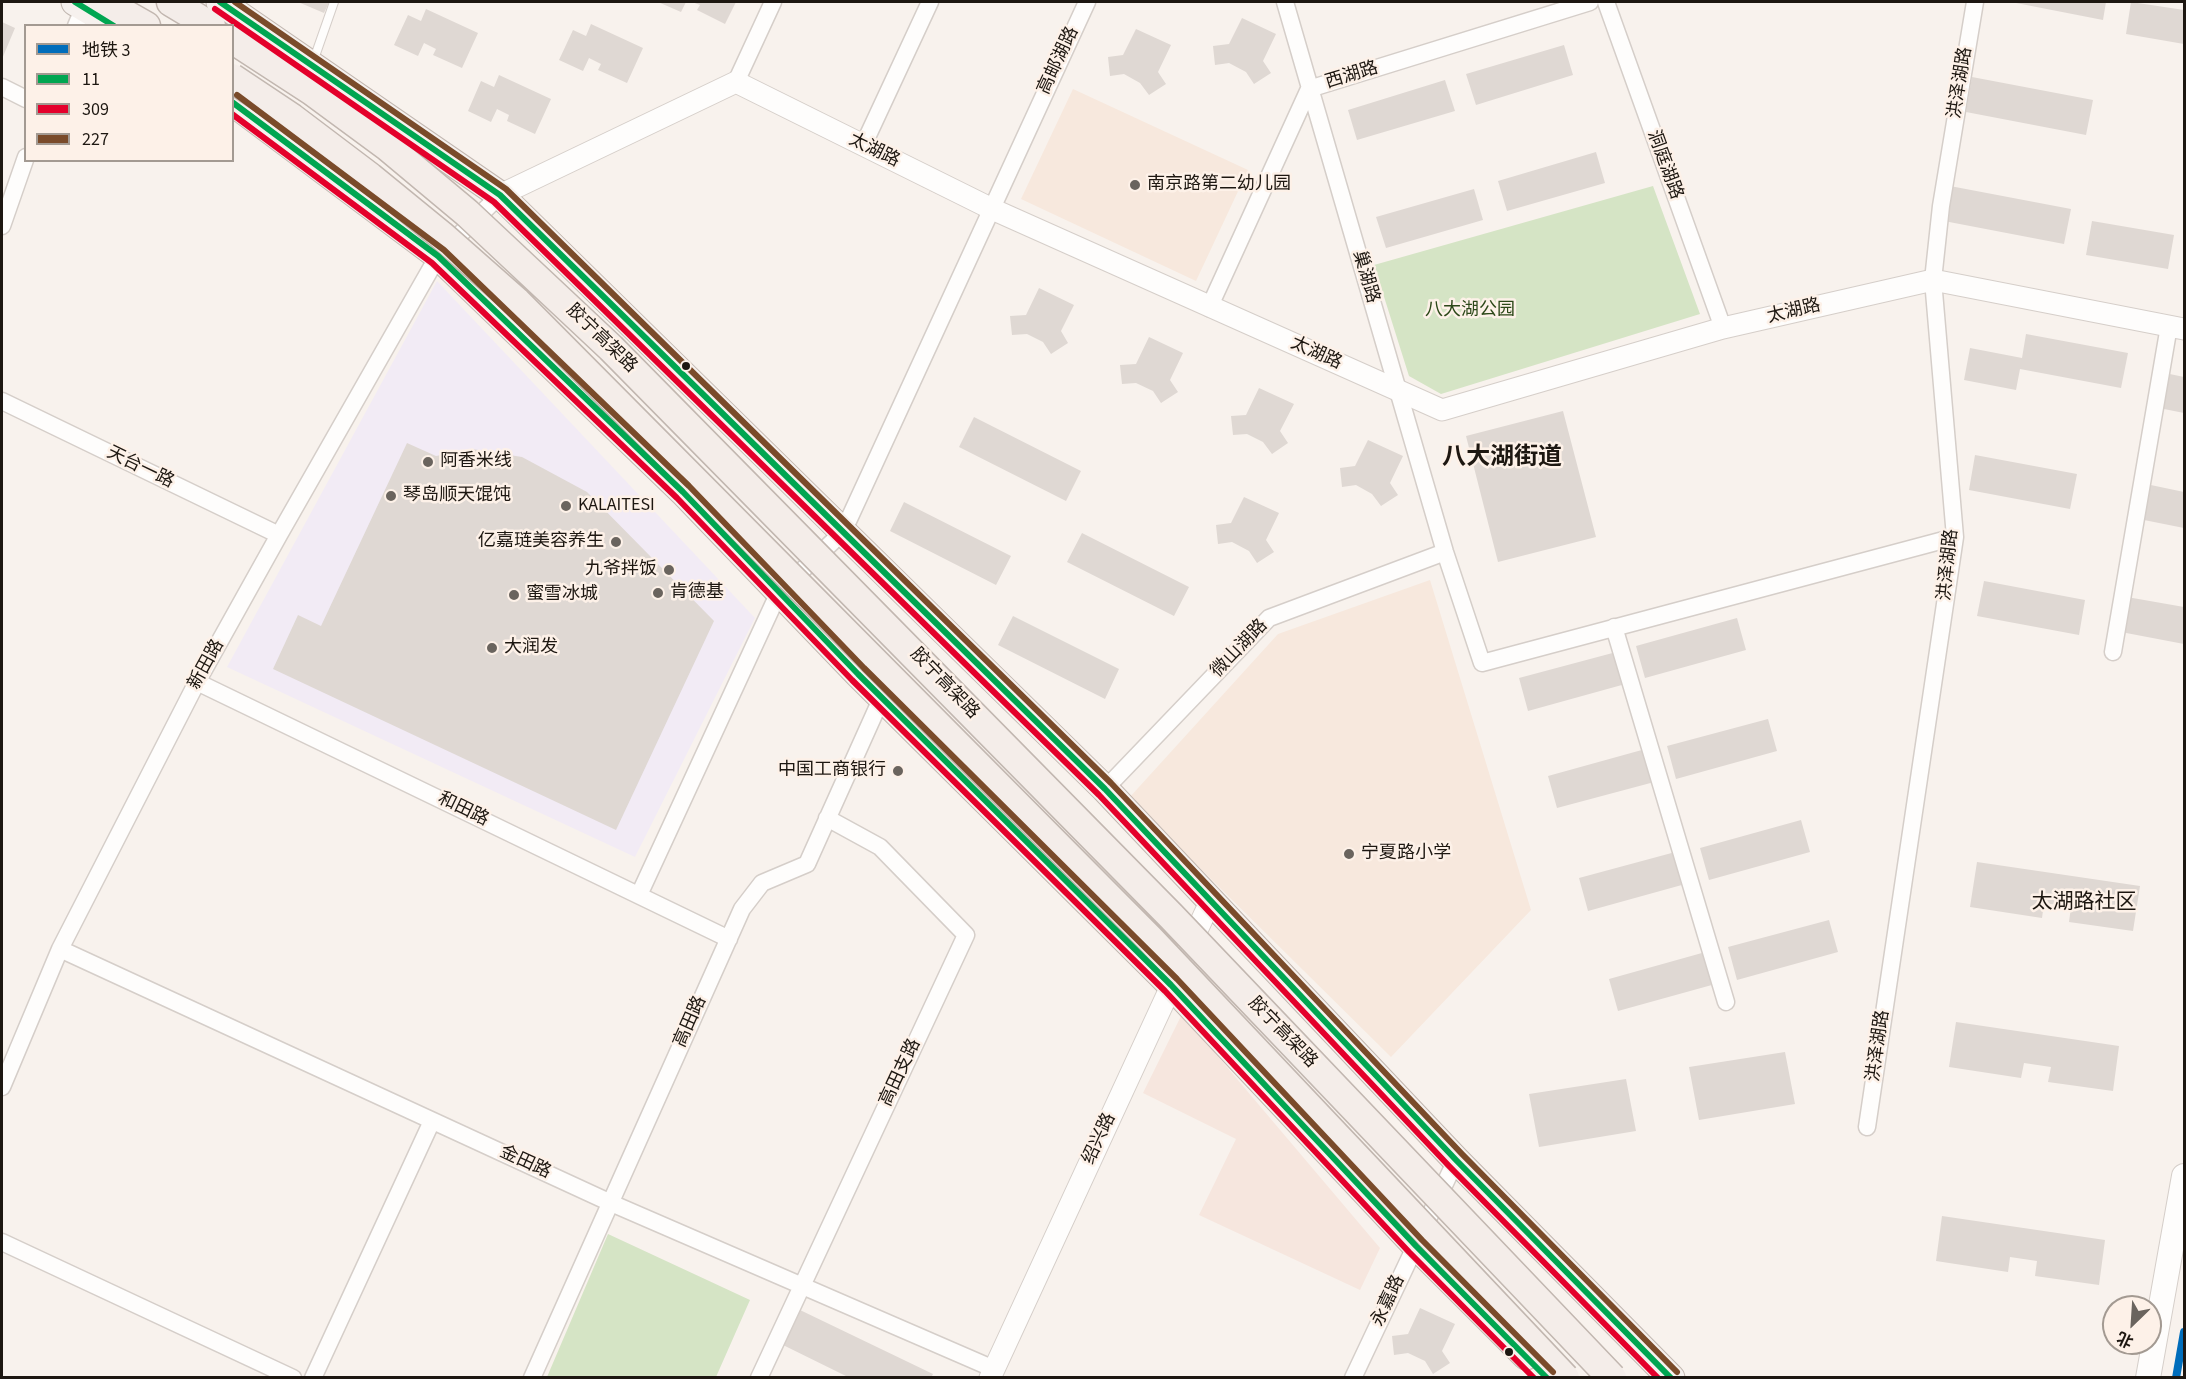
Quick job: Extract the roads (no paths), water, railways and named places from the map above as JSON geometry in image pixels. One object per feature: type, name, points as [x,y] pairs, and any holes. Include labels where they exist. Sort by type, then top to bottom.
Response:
[{"type":"highway","points":[[171,2],[208,24]]},
{"type":"highway","points":[[85,7],[140,24]]},
{"type":"highway","name":"胶宁高架路","points":[[234,40],[312,91],[388,147],[489,232],[611,348],[1171,916],[1612,1377]]},
{"type":"highway","name":"胶宁高架路","points":[[234,79],[292,118],[370,177],[441,235],[525,310],[1149,938],[1565,1377]]},
{"type":"main road","points":[[220,2],[500,195],[1106,789],[1456,1160],[1665,1375]]},
{"type":"main road","points":[[85,7],[112,24]]},
{"type":"main road","points":[[234,103],[438,256],[683,492],[882,697],[1172,985],[1416,1246],[1547,1377]]},
{"type":"main road","points":[[2148,1377],[2184,1176]]},
{"type":"street","points":[[500,195],[736,82],[773,2]]},
{"type":"street","points":[[863,146],[930,2]]},
{"type":"street","name":"高邮湖路","points":[[779,592],[843,532],[1087,2]]},
{"type":"street","name":"巢湖路","points":[[1285,2],[1445,552],[1482,663],[1614,627]]},
{"type":"street","name":"西湖路","points":[[1209,308],[1309,89],[1590,2]]},
{"type":"street","name":"洞庭湖路","points":[[1606,2],[1723,328]]},
{"type":"street","name":"洪泽湖路","points":[[1867,1127],[1955,537],[1933,280],[1941,206],[1975,2]]},
{"type":"street","name":"太湖路","points":[[736,82],[992,209],[1209,308],[1442,410],[1723,328],[1933,280],[2177,327]]},
{"type":"street","points":[[2,87],[24,98]]},
{"type":"street","points":[[2,226],[24,162]]},
{"type":"street","name":"新田路","points":[[2,1087],[60,949],[197,682],[279,535],[438,256],[500,195]]},
{"type":"street","points":[[2113,652],[2177,327]]},
{"type":"street","name":"天台一路","points":[[2,401],[279,535]]},
{"type":"street","points":[[1726,1002],[1614,627],[1955,537]]},
{"type":"street","name":"微山湖路","points":[[1106,789],[1269,618],[1445,552]]},
{"type":"street","points":[[639,895],[779,592]]},
{"type":"street","name":"和田路","points":[[197,682],[729,939]]},
{"type":"street","name":"高田路","points":[[531,1377],[742,909],[762,883],[807,864],[882,697]]},
{"type":"street","name":"高田支路","points":[[759,1377],[800,1285],[966,935],[880,847],[827,818]]},
{"type":"street","name":"绍兴路","points":[[992,1373],[1211,900]]},
{"type":"street","name":"金田路","points":[[60,949],[611,1203],[800,1285],[992,1373]]},
{"type":"street","points":[[313,1377],[432,1120]]},
{"type":"street","name":"永嘉路","points":[[1353,1377],[1456,1160]]},
{"type":"street","points":[[2,1242],[292,1377]]},
{"type":"lane","points":[[312,65],[334,2]]},
{"type":"metro line","name":"3","points":[[2176,1378],[2184,1332]]},
{"type":"place","name":"南京路第二幼儿园","points":[[1135,185]]},
{"type":"place","name":"阿香米线","points":[[428,462]]},
{"type":"place","name":"琴岛顺天馄饨","points":[[391,496]]},
{"type":"place","name":"KALAITESI","points":[[566,506]]},
{"type":"place","name":"亿嘉琏美容养生","points":[[616,542]]},
{"type":"place","name":"九爷拌饭","points":[[669,570]]},
{"type":"place","name":"肯德基","points":[[658,593]]},
{"type":"place","name":"蜜雪冰城","points":[[514,595]]},
{"type":"place","name":"大润发","points":[[492,648]]},
{"type":"place","name":"中国工商银行","points":[[898,771]]},
{"type":"place","name":"宁夏路小学","points":[[1349,854]]},
{"type":"district","name":"八大湖街道","points":[[1502,459]]},
{"type":"district","name":"太湖路社区","points":[[2084,903]]},
{"type":"park label","name":"八大湖公园","points":[[1470,311]]}]
